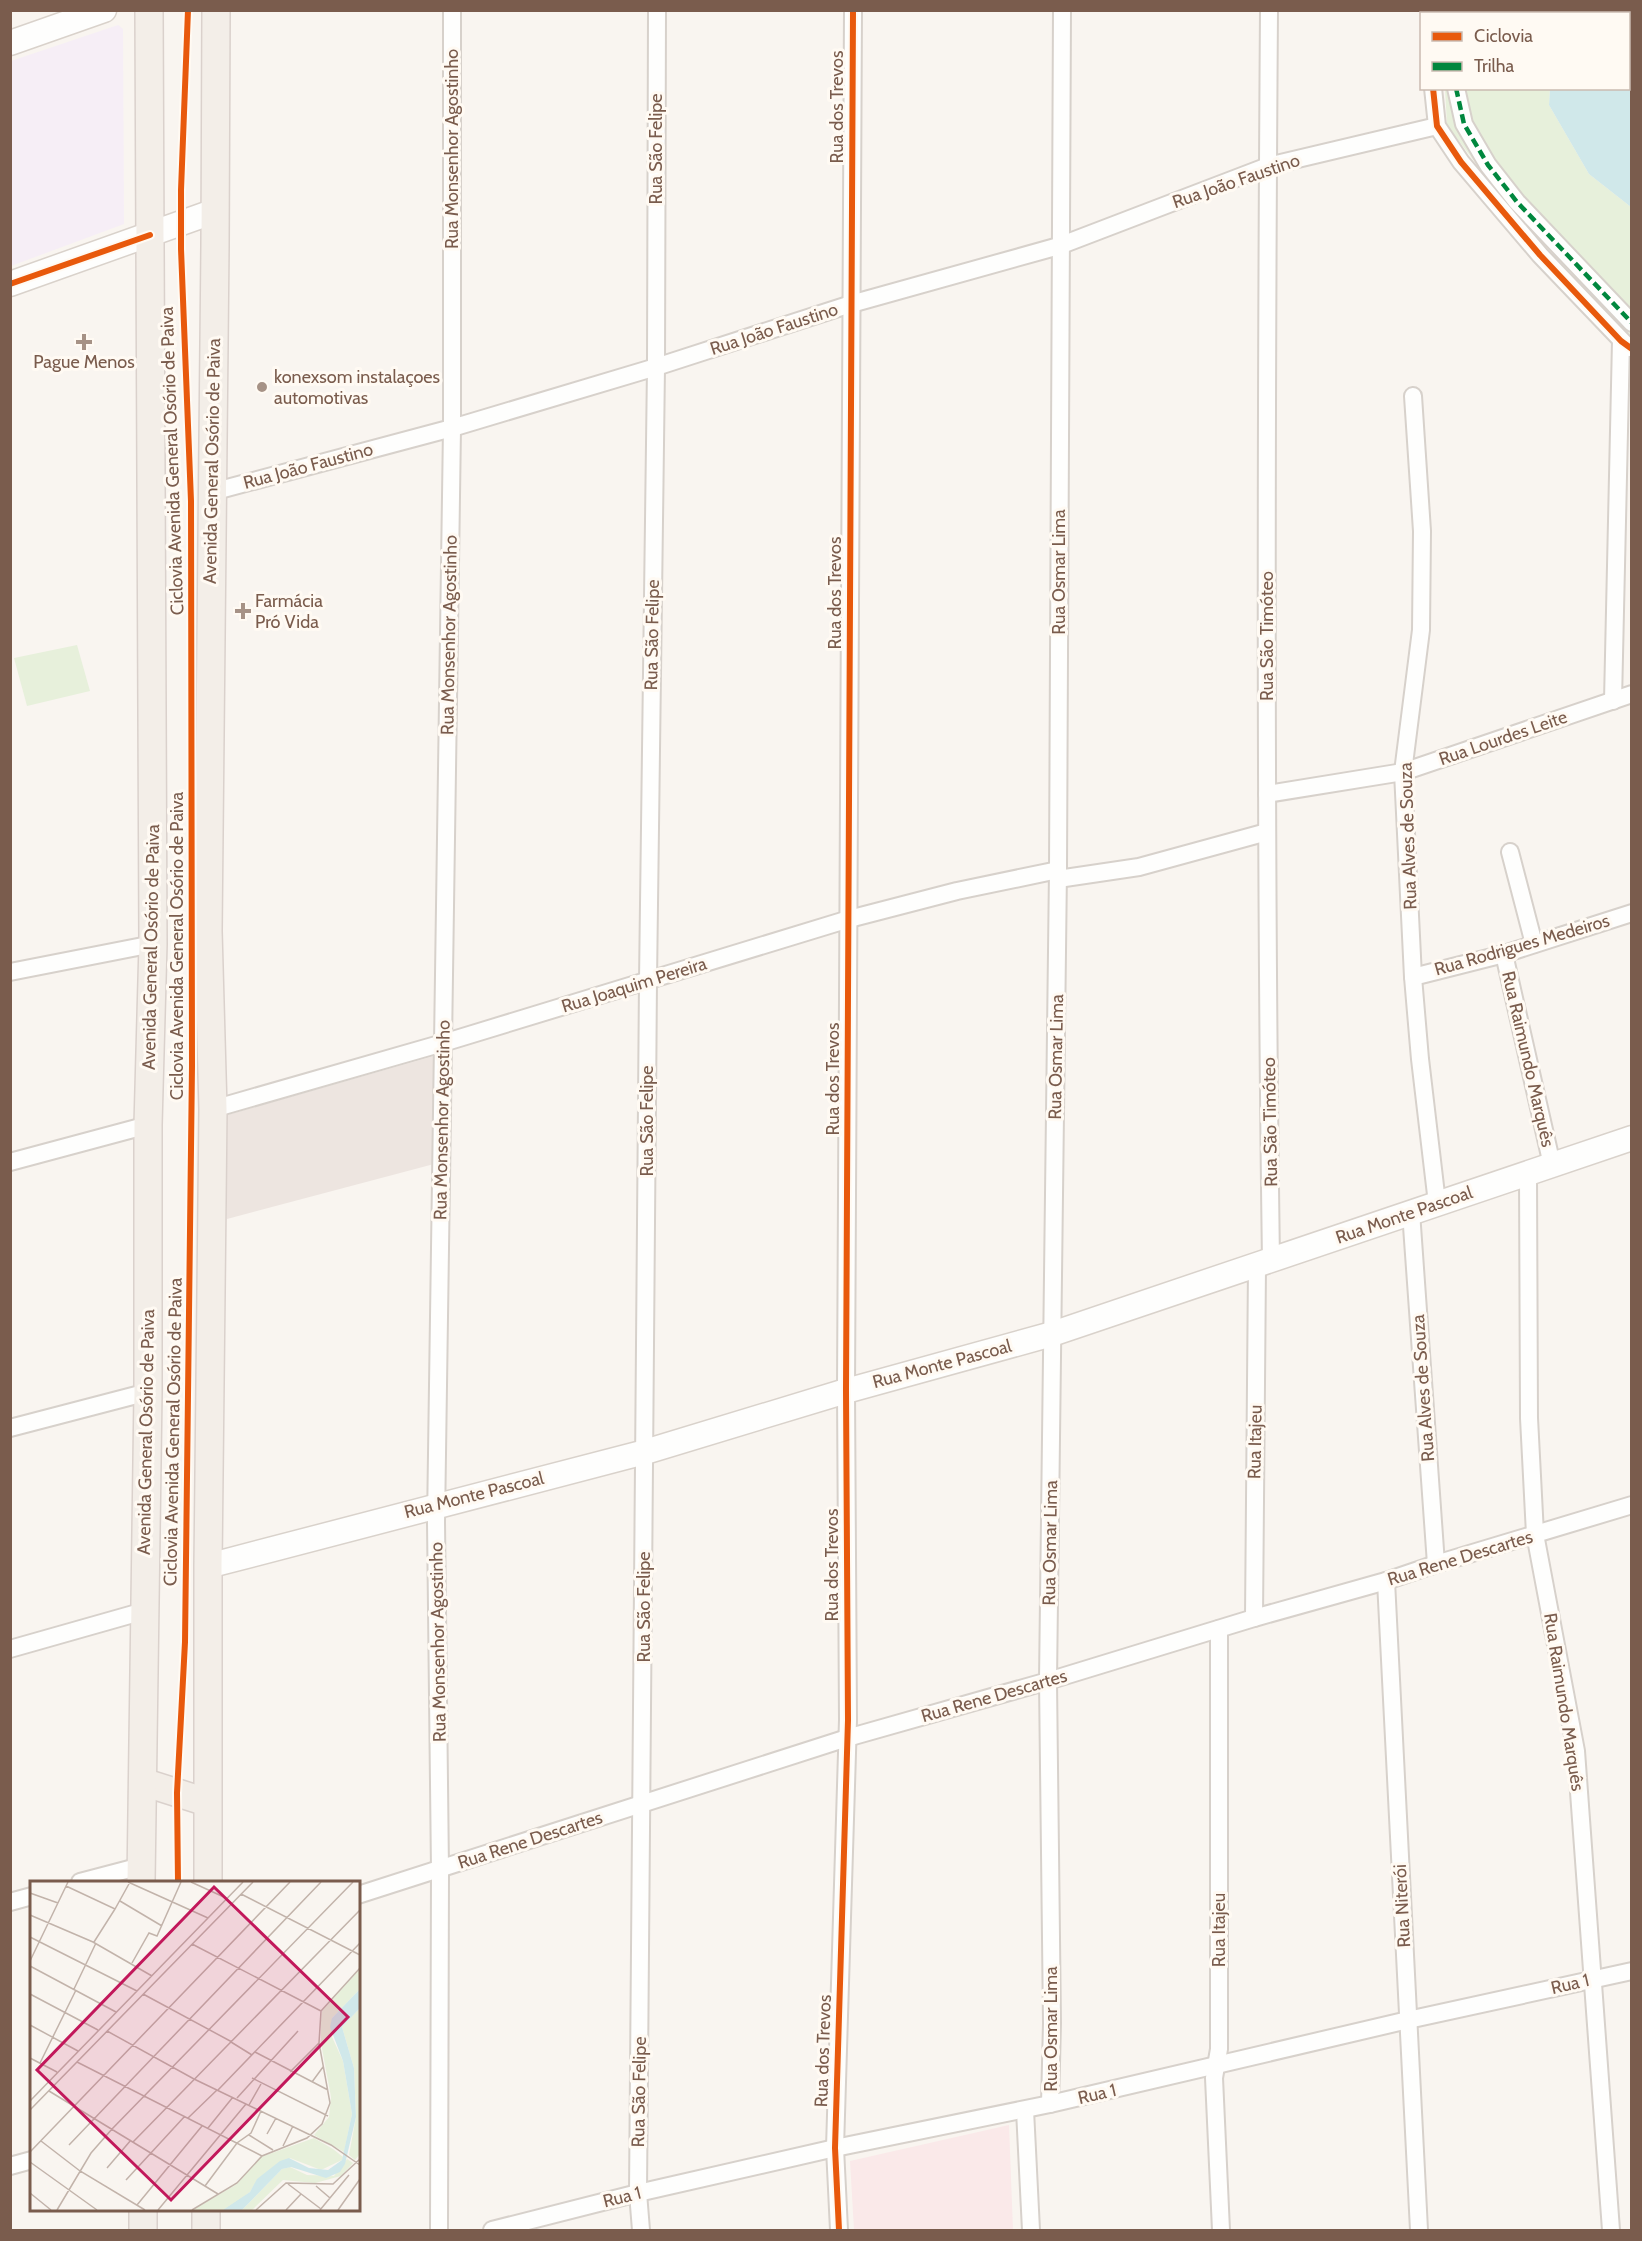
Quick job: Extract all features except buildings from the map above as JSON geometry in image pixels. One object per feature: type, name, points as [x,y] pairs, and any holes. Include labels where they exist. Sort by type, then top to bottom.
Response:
[{"type":"main road","name":"Avenida General Osório de Paiva","points":[[141,1874],[148,1392],[148,1125],[153,944],[149,10]]},
{"type":"main road","name":"Avenida General Osório de Paiva","points":[[208,1881],[206,1802],[213,1109],[208,932],[216,10]]},
{"type":"main road","points":[[143,1782],[206,1802]]},
{"type":"main road","points":[[143,2211],[143,2230]]},
{"type":"main road","points":[[206,2211],[206,2230]]},
{"type":"street","points":[[10,43],[104,10]]},
{"type":"street","name":"Rua Monsenhor Agostinho","points":[[439,2230],[440,1870],[436,1505],[452,428],[452,10]]},
{"type":"street","name":"Rua São Felipe","points":[[641,2230],[638,2193],[648,981],[656,367],[657,10]]},
{"type":"street","name":"Rua dos Trevos","points":[[838,2230],[835,2148],[848,1738],[846,1391],[853,10]]},
{"type":"street","name":"Rua Osmar Lima","points":[[1050,2104],[1052,2024],[1048,1681],[1058,874],[1059,246],[1062,10]]},
{"type":"street","name":"Rua São Timóteo","points":[[1264,1263],[1269,10]]},
{"type":"street","points":[[1433,90],[1437,126],[1461,162],[1540,255],[1626,345],[1613,701]]},
{"type":"street","points":[[1456,90],[1464,124],[1488,165],[1517,202],[1619,312],[1632,323]]},
{"type":"street","name":"Rua João Faustino","points":[[212,492],[452,428],[656,367],[851,304],[1059,246],[1268,166],[1437,126]]},
{"type":"street","points":[[10,284],[215,211]]},
{"type":"street","name":"Rua Alves de Souza","points":[[1413,396],[1422,531],[1421,630],[1403,772],[1419,1059],[1437,1203]]},
{"type":"street","name":"Rua Lourdes Leite","points":[[1267,794],[1403,772],[1632,694]]},
{"type":"street","name":"Rua Joaquim Pereira","points":[[213,1109],[443,1043],[849,919],[957,891],[1058,874],[1139,867],[1267,832]]},
{"type":"street","points":[[1510,852],[1534,944]]},
{"type":"street","name":"Rua Rodrigues Medeiros","points":[[1413,977],[1504,954],[1632,913]]},
{"type":"street","points":[[10,972],[153,944]]},
{"type":"street","name":"Rua Raimundo Marquês","points":[[1504,954],[1552,1165]]},
{"type":"street","points":[[10,1162],[148,1125]]},
{"type":"street","name":"Rua Monte Pascoal","points":[[208,1566],[645,1452],[846,1391],[1052,1334],[1632,1138]]},
{"type":"street","name":"Rua Raimundo Marquês","points":[[1528,1174],[1529,1418],[1535,1534],[1576,1752],[1611,2230]]},
{"type":"street","name":"Rua Alves de Souza","points":[[1411,1212],[1436,1564]]},
{"type":"street","name":"Rua Itajeu","points":[[1254,1618],[1264,1263]]},
{"type":"street","points":[[10,1428],[148,1392]]},
{"type":"street","name":"Rua Rene Descartes","points":[[360,1894],[848,1738],[1386,1581],[1632,1505]]},
{"type":"street","name":"Rua Niterói","points":[[1386,1581],[1419,2230]]},
{"type":"street","points":[[10,1649],[144,1611]]},
{"type":"street","name":"Rua Itajeu","points":[[1219,1629],[1219,2049],[1214,2079],[1221,2230]]},
{"type":"street","points":[[88,1881],[141,1874]]},
{"type":"street","points":[[10,1902],[30,1897]]},
{"type":"street","name":"Rua 1","points":[[492,2230],[638,2193],[835,2148],[1025,2110],[1408,2020],[1632,1971]]},
{"type":"street","name":"Rua Osmar Lima","points":[[1025,2110],[1031,2230]]},
{"type":"street","points":[[10,2166],[30,2161]]},
{"type":"shaded area","points":[[118,25],[123,29],[124,224],[11,266],[11,61]]},
{"type":"shaded area","points":[[434,1056],[434,1164],[227,1219],[227,1115]]},
{"type":"shaded area","points":[[1009,2125],[1013,2230],[854,2230],[850,2161]]},
{"type":"green space","points":[[1445,90],[1550,90],[1549,105],[1589,174],[1631,207],[1631,336],[1495,189],[1447,125]]},
{"type":"green space","points":[[77,645],[90,691],[27,706],[14,658]]},
{"type":"water","points":[[1631,11],[1631,207],[1589,174],[1549,105],[1550,90],[1630,90],[1630,12],[1559,12]]},
{"type":"marked path","points":[[1456,90],[1464,124],[1488,165],[1517,202],[1632,323]]},
{"type":"cycle path","name":"Ciclovia Avenida General Osório de Paiva","points":[[178,1881],[177,1793],[185,1642],[192,1066],[191,501],[181,249],[188,10]]},
{"type":"cycle path","points":[[839,2230],[835,2148],[848,1720],[846,1391],[853,10]]},
{"type":"cycle path","points":[[1433,90],[1437,126],[1461,162],[1540,255],[1621,341],[1632,349]]},
{"type":"cycle path","points":[[10,284],[150,235]]},
{"type":"place","name":"Pague Menos","points":[[84,342]]},
{"type":"place","name":"konexsom instalaçoes automotivas","points":[[262,387]]},
{"type":"place","name":"Farmácia Pró Vida","points":[[243,611]]}]
